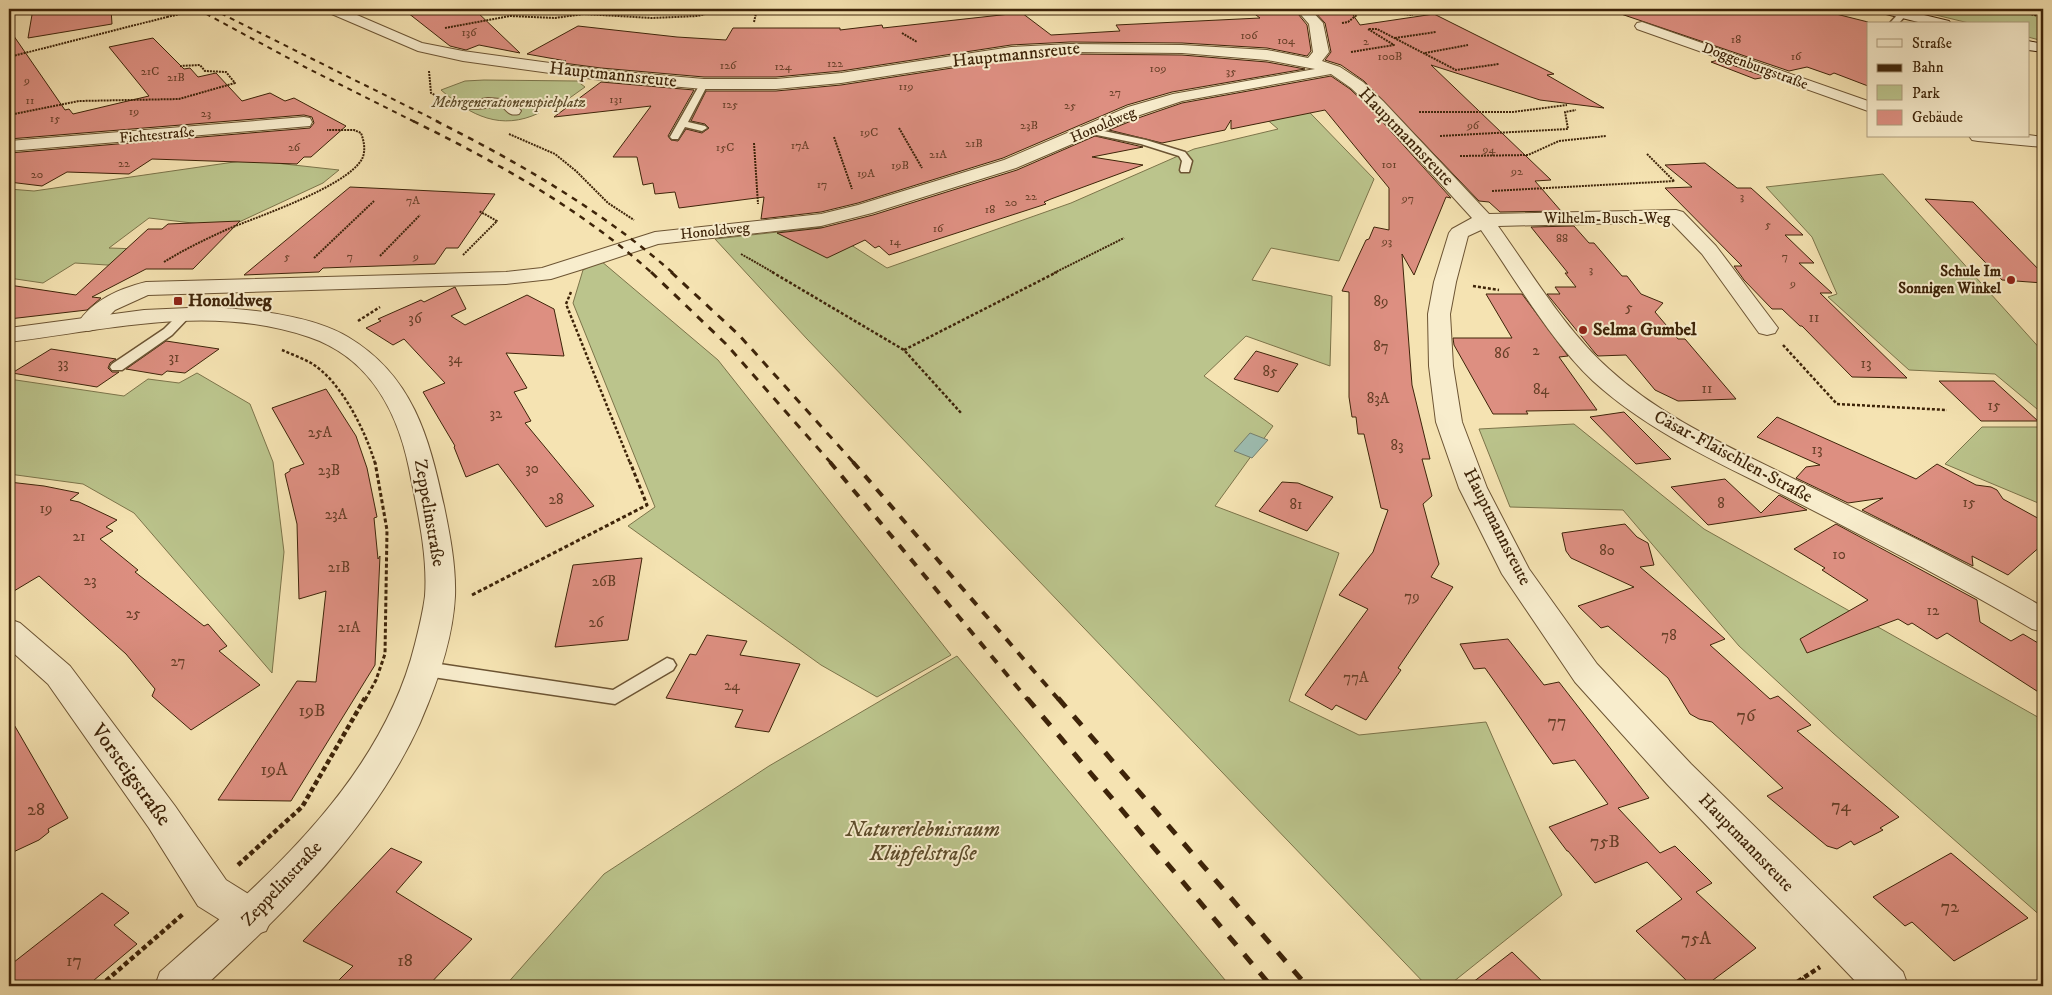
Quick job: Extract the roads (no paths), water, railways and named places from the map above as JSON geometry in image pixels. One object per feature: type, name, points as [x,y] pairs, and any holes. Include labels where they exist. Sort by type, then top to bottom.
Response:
[{"type":"street","name":"Hauptmannsreute","points":[[332,9],[418,47],[463,56],[601,75],[704,84],[776,84],[841,78],[1010,52],[1070,48],[1182,49],[1322,63],[1357,85],[1386,113],[1484,220],[1459,233],[1445,282],[1439,314],[1441,366],[1449,422],[1473,488],[1517,574],[1586,673],[1679,774],[1849,949],[1888,986]]},
{"type":"street","points":[[1303,9],[1316,23],[1322,63]]},
{"type":"street","points":[[1883,9],[1898,19],[1926,22]]},
{"type":"street","name":"Doggenburgstraße","points":[[1642,26],[1867,106]]},
{"type":"street","points":[[2030,45],[2043,48]]},
{"type":"street","name":"Honoldweg","points":[[88,324],[108,304],[120,297],[146,289],[506,278],[543,274],[576,265],[655,238],[821,220],[860,211],[1010,164],[1134,111],[1179,97],[1322,63]]},
{"type":"street","points":[[468,104],[507,103],[514,111]]},
{"type":"street","name":"Fichtestraße","points":[[9,146],[304,122]]},
{"type":"street","points":[[2000,138],[2043,142]]},
{"type":"street","name":"Wilhelm-Busch-Weg","points":[[1484,220],[1676,216],[1709,250],[1767,328]]},
{"type":"street","name":"Cäsar-Flaischlen-Straße","points":[[1484,220],[1578,351],[1601,376],[1630,401],[1731,458],[1988,588],[2043,621]]},
{"type":"street","name":"Zeppelinstraße","points":[[9,335],[179,313],[254,317],[295,326],[333,338],[374,368],[397,396],[411,425],[421,460],[440,559],[439,611],[426,668],[399,733],[377,771],[326,837],[252,918],[175,986]]},
{"type":"street","name":"Vorsteigstraße","points":[[9,631],[59,675],[162,817],[210,890],[252,918]]},
{"type":"lane","points":[[675,137],[704,84]]},
{"type":"lane","points":[[682,124],[702,128]]},
{"type":"lane","points":[[1090,131],[1143,142],[1182,154],[1187,161],[1185,170]]},
{"type":"lane","points":[[114,364],[168,332],[179,313]]},
{"type":"lane","points":[[426,668],[615,697],[667,664]]},
{"type":"railway","points":[[197,9],[305,67],[413,121]]},
{"type":"railway","points":[[212,9],[439,122]]},
{"type":"railway","points":[[413,121],[476,153],[568,208],[597,228],[652,273]]},
{"type":"railway","points":[[436,121],[529,171],[589,209],[646,250],[673,273]]},
{"type":"railway","points":[[651,272],[726,344],[831,463]]},
{"type":"railway","points":[[671,272],[739,335],[854,463]]},
{"type":"railway","points":[[830,462],[1028,700]]},
{"type":"railway","points":[[853,462],[1059,700]]},
{"type":"railway","points":[[1027,698],[1271,986]]},
{"type":"railway","points":[[1058,698],[1307,986]]},
{"type":"place","name":"Schule Im Sonnigen Winkel","points":[[2011,280]]},
{"type":"place","name":"Honoldweg","points":[[178,301]]},
{"type":"place","name":"Selma Gumbel","points":[[1583,330]]},
{"type":"park label","name":"Mehrgenerationenspielplatz","points":[[509,102]]},
{"type":"park label","name":"Naturerlebnisraum Klüpfelstraße","points":[[923,842]]}]
